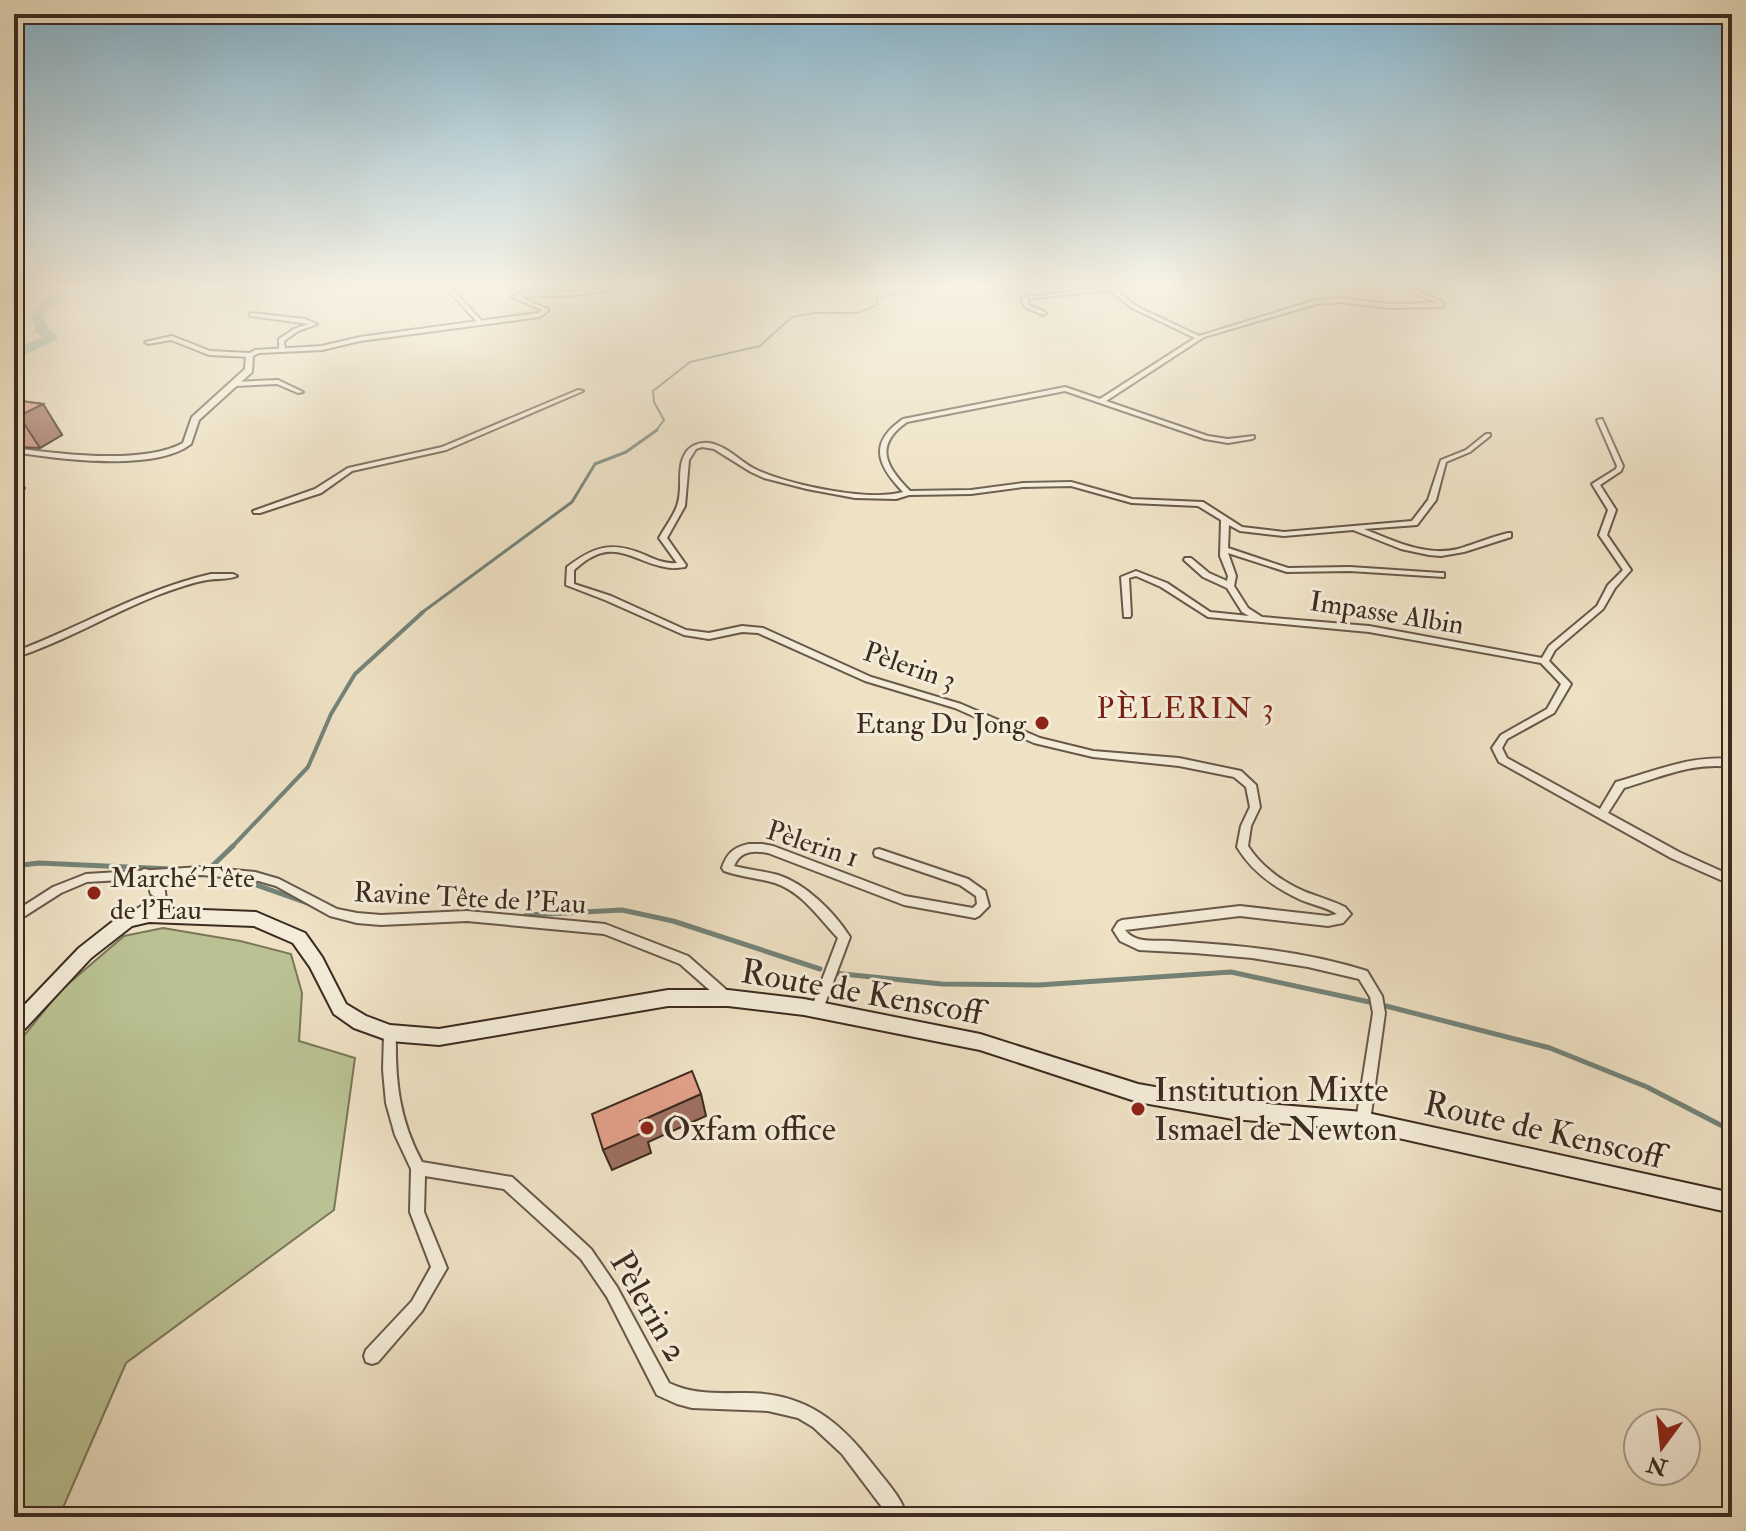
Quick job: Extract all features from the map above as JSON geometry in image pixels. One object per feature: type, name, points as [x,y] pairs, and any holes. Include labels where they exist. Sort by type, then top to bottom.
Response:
[{"type":"main road","name":"Route de Kenscoff","points":[[127,920],[149,915],[215,916],[256,919],[283,930],[299,938],[316,962],[340,1009],[360,1022],[390,1033],[439,1037],[668,998],[728,998],[817,1009],[980,1042],[1138,1093],[1233,1110],[1363,1121],[1732,1203]]},
{"type":"main road","points":[[14,1028],[85,953],[127,920]]},
{"type":"street","points":[[14,450],[54,456],[95,457],[175,453],[187,444],[195,419],[220,393],[249,370],[250,359]]},
{"type":"street","points":[[1103,400],[1166,359]]},
{"type":"street","points":[[235,384],[278,382],[300,392]]},
{"type":"street","points":[[1252,437],[1228,441],[1207,438],[1103,400],[1061,389],[905,420],[890,429],[883,440],[882,456],[896,482],[908,493],[971,492],[1023,485],[1071,484],[1132,501],[1200,504],[1216,510],[1240,529],[1284,534],[1414,523],[1432,500],[1443,461],[1468,451],[1488,435]]},
{"type":"street","points":[[257,511],[318,491],[350,469],[444,449],[580,391]]},
{"type":"street","points":[[1600,420],[1620,466],[1619,470],[1596,484],[1612,510],[1603,535],[1627,570],[1611,587],[1600,607],[1552,648],[1544,661],[1566,684],[1551,711],[1504,737],[1497,748],[1503,760],[1675,855],[1732,881]]},
{"type":"street","name":"Pèlerin 3","points":[[908,493],[902,497],[864,496],[800,487],[751,470],[716,448],[700,445],[691,449],[684,464],[680,508],[663,538],[682,565],[667,565],[630,550],[599,551],[580,559],[570,569],[570,585],[608,598],[684,632],[709,636],[742,629],[760,630],[868,679],[958,706],[1037,741],[1093,754],[1179,762],[1237,774],[1251,785],[1255,807],[1246,826],[1242,847],[1254,866],[1306,897],[1337,906],[1345,914],[1339,920],[1328,921],[1240,911],[1176,920],[1135,921],[1122,925],[1119,930],[1124,938],[1139,945],[1229,952],[1332,966],[1363,975],[1376,996],[1379,1013],[1363,1121]]},
{"type":"street","points":[[14,483],[20,488],[14,493]]},
{"type":"street","points":[[1225,519],[1224,549],[1232,576],[1230,586]]},
{"type":"street","points":[[1350,527],[1402,546],[1436,553],[1454,552],[1508,535]]},
{"type":"street","points":[[1224,549],[1287,570],[1350,569],[1441,575]]},
{"type":"street","points":[[1188,560],[1206,575],[1230,586],[1245,610],[1260,619]]},
{"type":"street","points":[[14,655],[46,645],[186,581],[217,573],[233,576]]},
{"type":"street","name":"Impasse Albin","points":[[1127,615],[1125,577],[1136,573],[1164,585],[1208,614],[1369,629],[1544,661]]},
{"type":"street","points":[[1601,815],[1620,785],[1653,776],[1674,765],[1700,760],[1732,763]]},
{"type":"street","name":"Pèlerin 1","points":[[817,1009],[844,937],[800,890],[782,881],[740,874],[728,868],[730,858],[738,850],[755,846],[904,900],[975,913],[983,906],[981,894],[964,882],[879,853]]},
{"type":"street","name":"Ravine Tête de l'Eau","points":[[14,918],[57,890],[86,878],[202,871],[255,876],[279,883],[334,913],[357,918],[381,920],[467,916],[605,929],[684,960],[728,998]]},
{"type":"street","points":[[127,920],[161,900],[160,892],[155,891],[158,881],[144,873]]},
{"type":"street","points":[[372,1356],[417,1306],[439,1268],[417,1212],[418,1168],[394,1115],[389,1073],[390,1033]]},
{"type":"street","name":"Pèlerin 2","points":[[418,1168],[507,1182],[586,1254],[612,1292],[663,1389],[679,1398],[784,1405],[831,1428],[897,1512],[897,1517]]},
{"type":"green space","points":[[163,928],[240,941],[291,954],[302,993],[299,1041],[355,1058],[334,1210],[126,1363],[59,1517],[14,1517],[14,1048],[61,990],[124,936]]},
{"type":"building","points":[[14,400],[43,404],[14,416]]},
{"type":"building","points":[[692,1071],[701,1094],[640,1121],[644,1132],[603,1150],[592,1114]]},
{"type":"waterway","points":[[656,431],[664,420],[654,402],[653,391],[690,362],[701,359]]},
{"type":"waterway","points":[[420,614],[572,502],[595,464],[626,452],[656,431]]},
{"type":"waterway","points":[[232,847],[308,767],[331,714],[355,674],[423,612]]},
{"type":"waterway","points":[[208,870],[232,847]]},
{"type":"waterway","points":[[14,866],[39,863],[171,869]]},
{"type":"waterway","points":[[251,883],[310,904]]},
{"type":"waterway","points":[[526,915],[622,910],[673,921],[820,969]]},
{"type":"waterway","points":[[833,973],[942,984],[1039,985],[1231,972],[1374,1003]]},
{"type":"waterway","points":[[1382,1005],[1550,1048],[1647,1087],[1732,1131]]},
{"type":"place","name":"Etang Du Jong","points":[[1042,723]]},
{"type":"place","name":"Marché Tête de l'Eau","points":[[94,893]]},
{"type":"place","name":"Institution Mixte Ismael de Newton","points":[[1138,1109]]},
{"type":"place","name":"Oxfam office","points":[[647,1128]]},
{"type":"district","name":"PÈLERIN 3","points":[[1186,708]]}]
